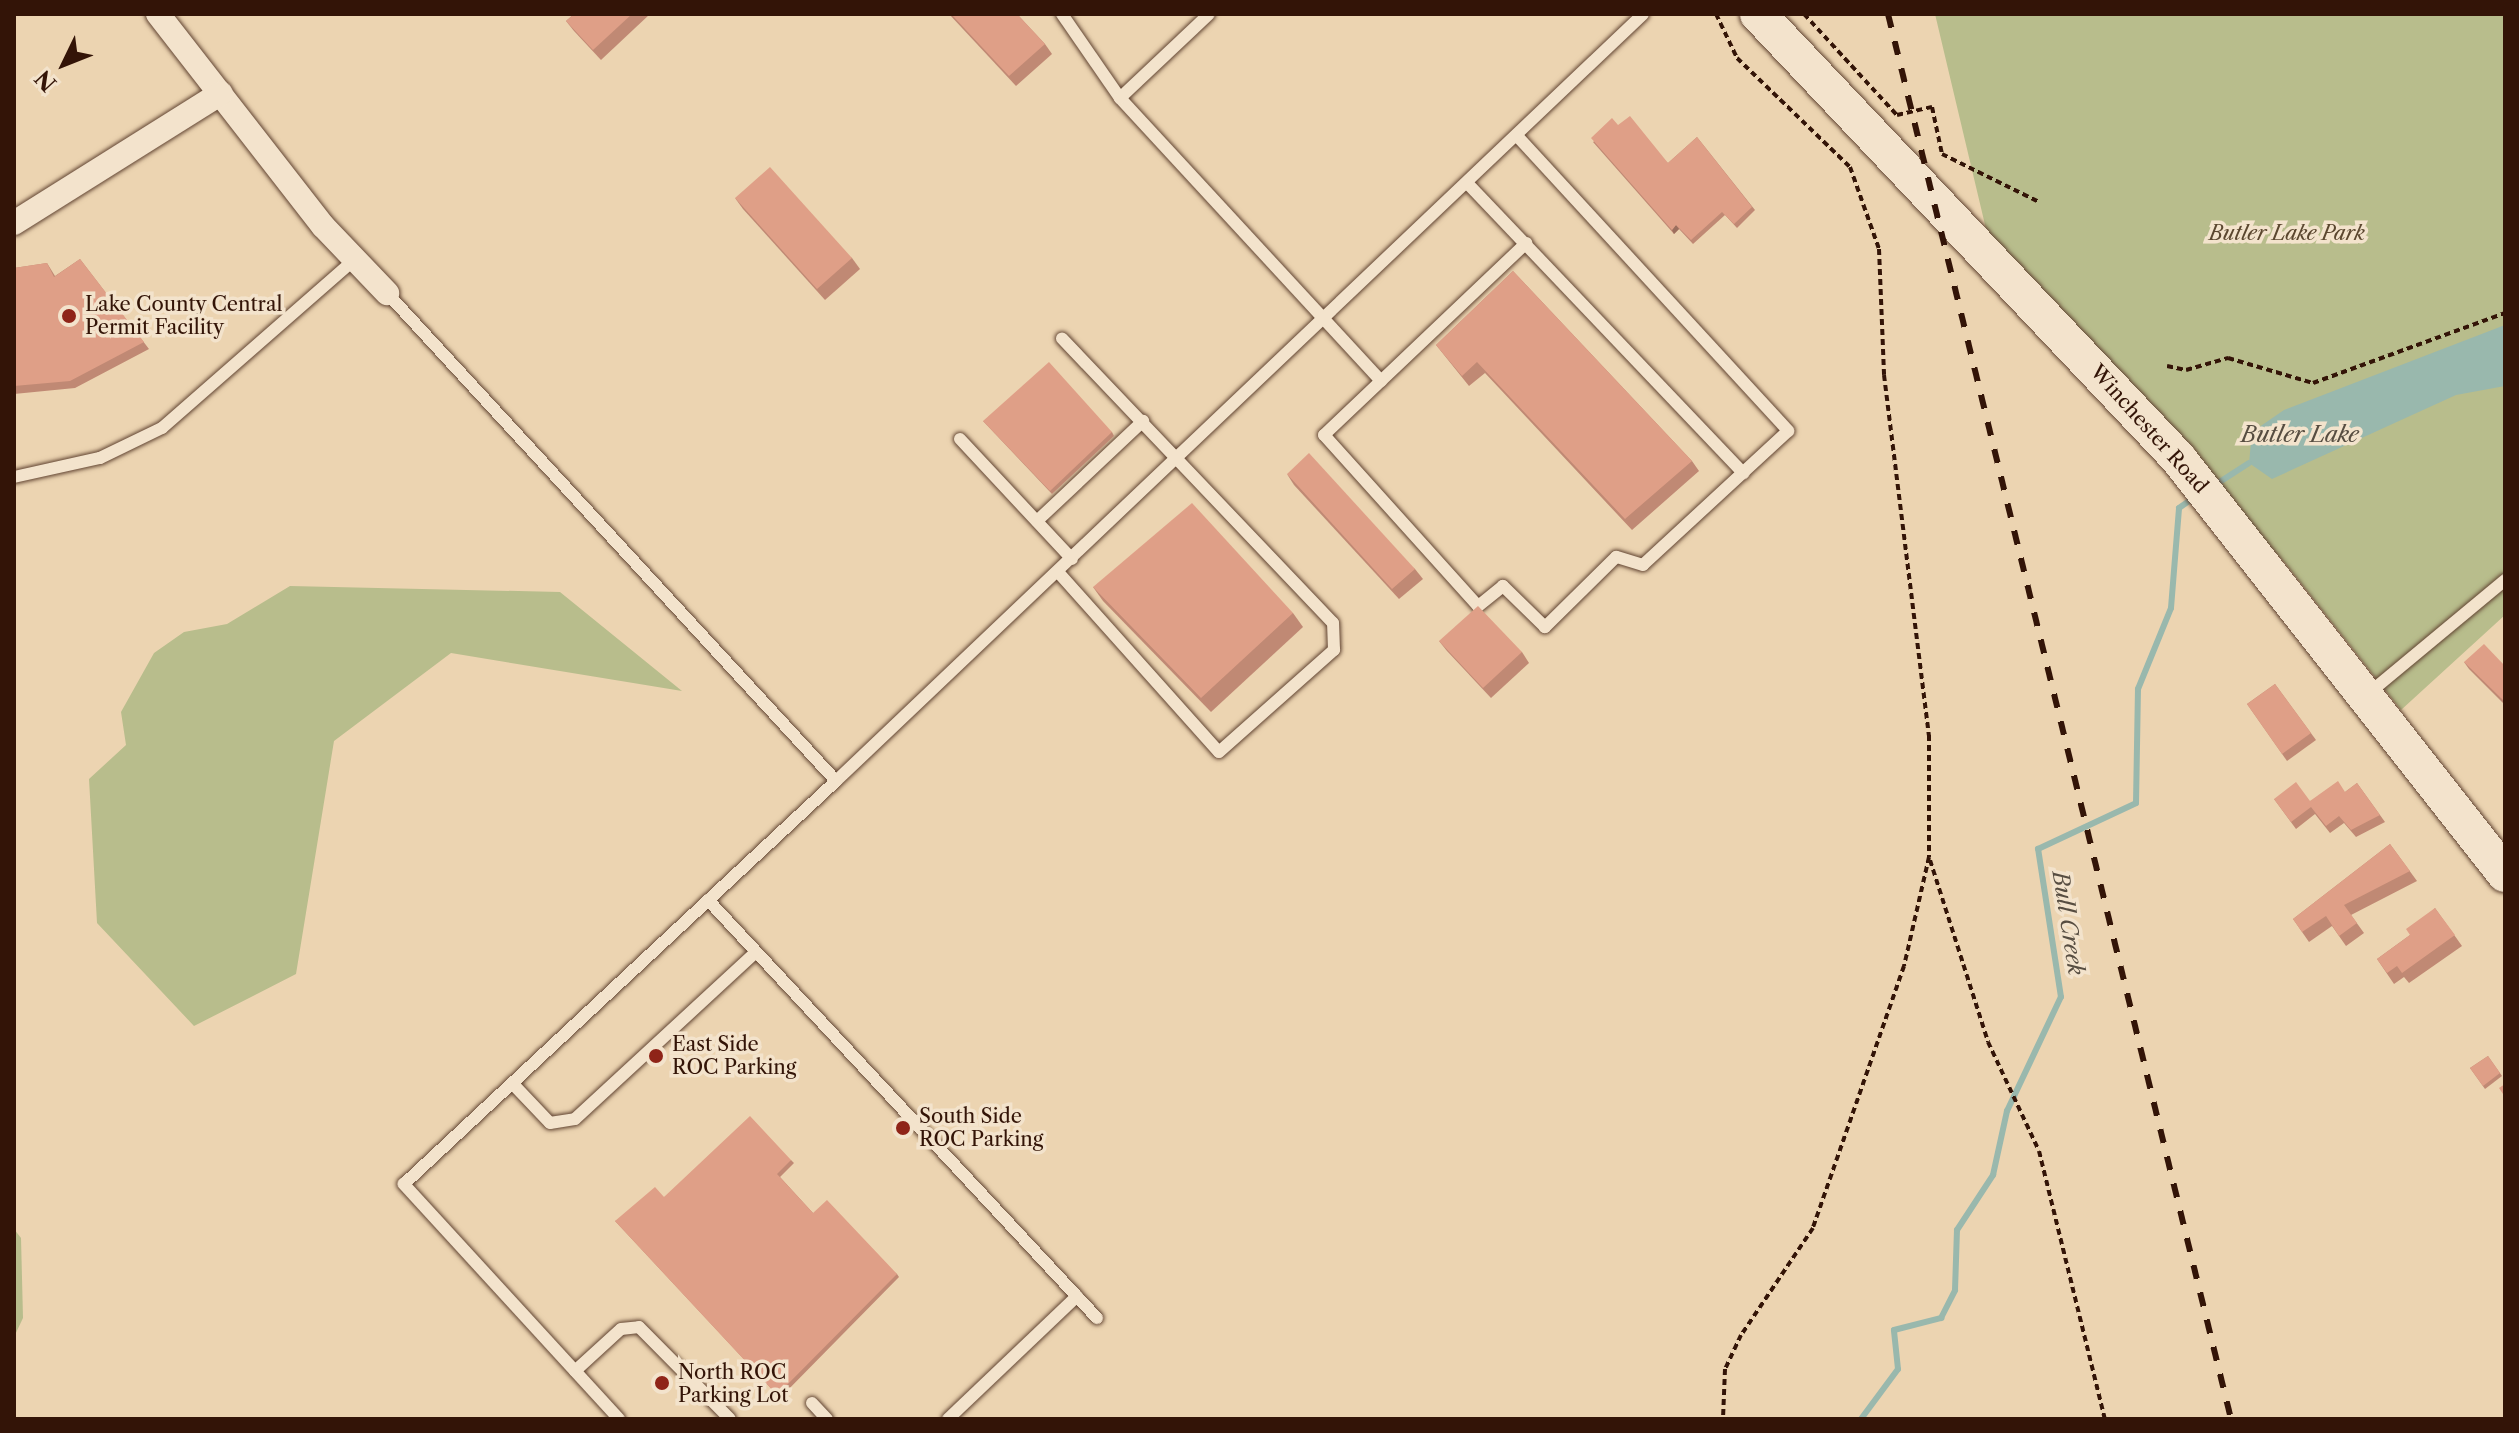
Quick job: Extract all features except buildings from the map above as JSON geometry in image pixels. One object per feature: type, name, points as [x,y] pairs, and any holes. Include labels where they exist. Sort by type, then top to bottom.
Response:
[{"type":"main road","name":"Winchester Road","points":[[1758,14],[2178,458],[2243,536],[2505,874]]},
{"type":"street","points":[[158,14],[355,259],[387,293]]},
{"type":"street","points":[[171,14],[195,59]]},
{"type":"street","points":[[14,223],[221,93]]},
{"type":"lane","points":[[1062,14],[1120,98],[1381,381]]},
{"type":"lane","points":[[1120,98],[1209,14]]},
{"type":"lane","points":[[619,1419],[404,1184],[1519,138],[1643,14]]},
{"type":"lane","points":[[1519,138],[1788,431],[1643,565],[1616,557],[1545,627],[1503,586],[1478,606],[1324,435],[1526,243]]},
{"type":"lane","points":[[1469,185],[1743,473]]},
{"type":"lane","points":[[14,477],[100,458],[162,428],[355,259]]},
{"type":"lane","points":[[387,293],[836,781]]},
{"type":"lane","points":[[1058,572],[1219,752],[1334,650],[1333,623],[1062,338]]},
{"type":"lane","points":[[1037,521],[1143,421]]},
{"type":"lane","points":[[960,439],[1072,559]]},
{"type":"lane","points":[[2367,695],[2505,580]]},
{"type":"lane","points":[[708,900],[1097,1318]]},
{"type":"lane","points":[[512,1083],[550,1123],[575,1119],[756,952]]},
{"type":"lane","points":[[948,1419],[1077,1296]]},
{"type":"lane","points":[[575,1371],[621,1329],[639,1327],[730,1419]]},
{"type":"lane","points":[[812,1403],[827,1419]]},
{"type":"path","points":[[1716,14],[1737,58],[1850,167],[1879,249],[1884,375],[1929,735],[1929,857],[1904,966],[1813,1228],[1735,1347],[1725,1369],[1723,1419]]},
{"type":"path","points":[[1804,14],[1897,115],[1932,107],[1942,154],[2039,202]]},
{"type":"path","points":[[2167,366],[2186,370],[2228,358],[2313,383],[2505,313]]},
{"type":"path","points":[[1929,857],[1993,1055],[2024,1114],[2061,1231],[2105,1419]]},
{"type":"green space","name":"Butler Lake Park","points":[[1935,14],[2505,14],[2505,615],[2401,710],[2285,563],[1986,229]]},
{"type":"green space","points":[[290,586],[560,592],[682,691],[451,653],[334,741],[296,974],[194,1026],[97,923],[89,779],[126,745],[121,712],[154,653],[184,632],[227,624]]},
{"type":"green space","points":[[14,1229],[21,1238],[23,1318],[14,1337]]},
{"type":"water","name":"Butler Lake","points":[[2505,325],[2505,386],[2456,395],[2272,479],[2249,463],[2252,432],[2284,410]]},
{"type":"waterway","name":"Bull Creek","points":[[2215,485],[2249,463]]},
{"type":"waterway","name":"Bull Creek","points":[[1861,1419],[1898,1369],[1894,1330],[1941,1318],[1955,1290],[1957,1230],[1993,1175],[2007,1111],[2061,997],[2038,849],[2136,803],[2138,689],[2171,608],[2179,508],[2195,497]]},
{"type":"railway","points":[[1888,14],[2231,1419]]},
{"type":"place","name":"Lake County Central Permit Facility","points":[[69,316]]},
{"type":"place","name":"East Side ROC Parking","points":[[656,1056]]},
{"type":"place","name":"South Side ROC Parking","points":[[903,1128]]},
{"type":"place","name":"North ROC Parking Lot","points":[[662,1383]]}]
